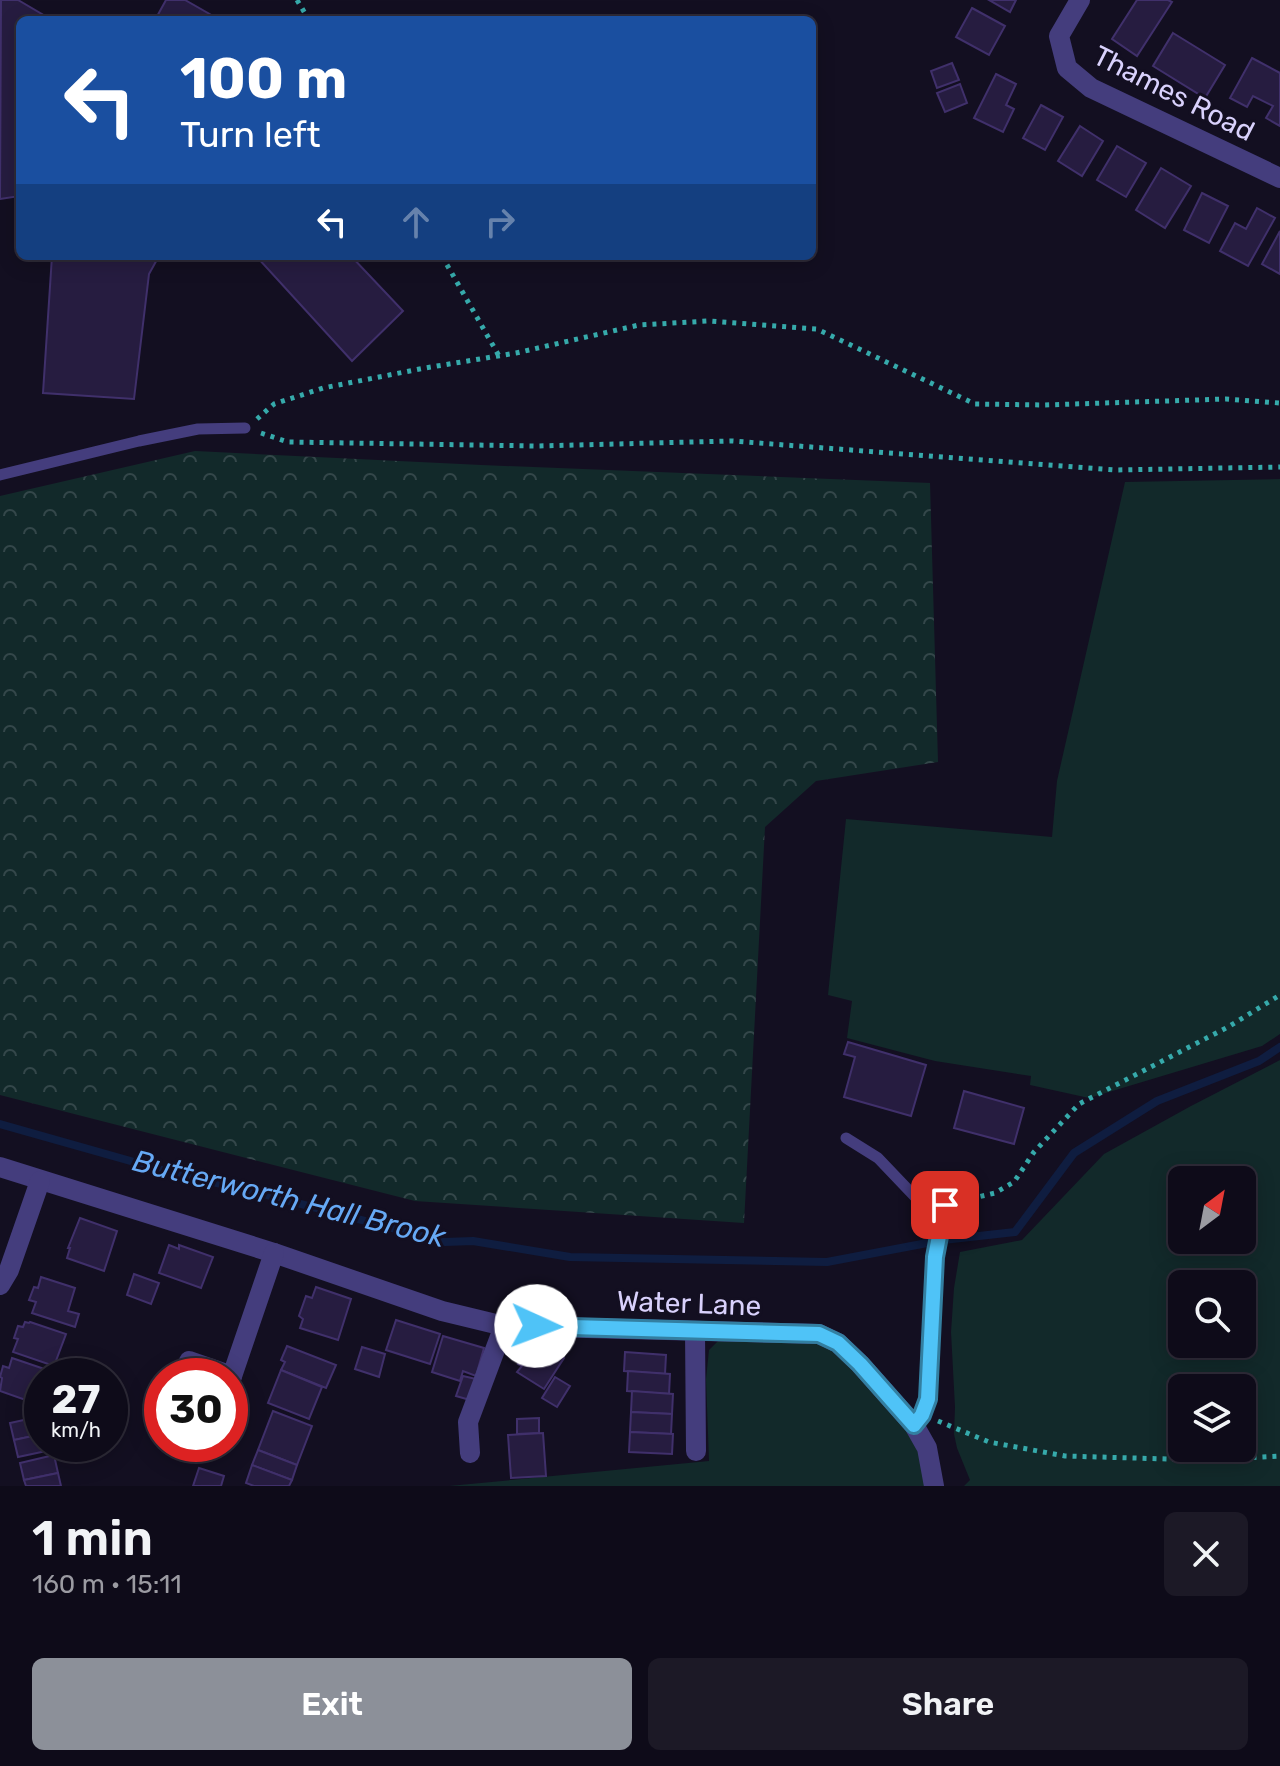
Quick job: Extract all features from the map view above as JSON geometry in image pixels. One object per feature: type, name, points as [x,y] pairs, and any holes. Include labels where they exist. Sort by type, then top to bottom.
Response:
[{"type":"street","name":"Thames Road","points":[[1080,0],[1059,36],[1067,68],[1091,88],[1280,178]]},
{"type":"street","name":"Water Lane","points":[[0,1167],[274,1253],[442,1311],[504,1326],[819,1334],[838,1343],[918,1420],[934,1486]]},
{"type":"street","points":[[0,1285],[9,1270],[40,1181]]},
{"type":"street","points":[[238,1358],[274,1253]]},
{"type":"street","points":[[470,1453],[468,1422],[504,1326]]},
{"type":"street","points":[[695,1331],[696,1451]]},
{"type":"lane","points":[[0,475],[198,429],[245,428]]},
{"type":"lane","points":[[846,1138],[878,1158],[919,1201],[945,1205],[935,1257],[928,1399],[918,1420]]},
{"type":"path","points":[[444,260],[499,356]]},
{"type":"path","points":[[245,428],[274,404],[323,388],[499,356],[639,325],[708,321],[817,329],[975,404],[1226,399],[1280,403]]},
{"type":"path","points":[[245,428],[288,442],[537,446],[732,441],[1115,470],[1280,467]]},
{"type":"path","points":[[945,1205],[995,1193],[1014,1182],[1034,1152],[1079,1104],[1228,1027],[1280,995]]},
{"type":"path","points":[[918,1420],[989,1442],[1065,1456],[1201,1460],[1280,1456]]},
{"type":"green space","points":[[195,451],[930,483],[938,762],[816,781],[765,827],[744,1223],[415,1201],[0,1095],[0,496]]},
{"type":"green space","points":[[1280,479],[1280,1034],[1262,1046],[1089,1098],[1030,1085],[1031,1076],[935,1061],[847,1038],[852,1001],[828,995],[846,819],[1052,837],[1057,781],[1125,482]]},
{"type":"green space","points":[[1280,1060],[1280,1486],[964,1486],[970,1480],[954,1434],[951,1332],[960,1252],[1022,1240],[1104,1154]]},
{"type":"green space","points":[[719,1340],[817,1342],[827,1346],[917,1443],[926,1486],[449,1486],[709,1461],[706,1379],[709,1350]]},
{"type":"building","points":[[1,0],[18,0],[45,16],[16,16],[16,197],[0,199]]},
{"type":"building","points":[[166,0],[185,0],[213,16],[157,16]]},
{"type":"building","points":[[989,0],[1016,0],[1010,12]]},
{"type":"building","points":[[1137,0],[1172,2],[1137,56],[1112,39]]},
{"type":"building","points":[[972,8],[1005,26],[989,55],[956,37]]},
{"type":"building","points":[[1173,33],[1225,65],[1205,98],[1153,66]]},
{"type":"building","points":[[1252,58],[1280,73],[1280,126],[1266,118],[1273,106],[1253,96],[1247,107],[1230,98]]},
{"type":"building","points":[[952,63],[959,80],[937,88],[931,71]]},
{"type":"building","points":[[996,74],[1016,84],[1006,105],[1014,109],[1003,132],[974,118]]},
{"type":"building","points":[[960,84],[967,103],[945,112],[937,93]]},
{"type":"building","points":[[1041,105],[1063,117],[1045,150],[1023,138]]},
{"type":"building","points":[[1080,126],[1103,141],[1082,176],[1058,161]]},
{"type":"building","points":[[1117,146],[1146,163],[1126,197],[1097,180]]},
{"type":"building","points":[[1161,168],[1191,186],[1165,228],[1136,210]]},
{"type":"building","points":[[1202,193],[1228,206],[1209,243],[1184,230]]},
{"type":"building","points":[[1257,208],[1275,218],[1248,266],[1220,251],[1235,223],[1246,229]]},
{"type":"building","points":[[1280,231],[1280,274],[1262,264]]},
{"type":"building","points":[[52,260],[157,260],[149,274],[134,399],[43,393]]},
{"type":"building","points":[[260,260],[355,260],[403,311],[352,361]]},
{"type":"building","points":[[848,1042],[926,1065],[911,1116],[844,1097],[855,1057],[844,1054]]},
{"type":"building","points":[[964,1091],[1024,1108],[1014,1144],[954,1128]]},
{"type":"building","points":[[80,1218],[117,1231],[104,1271],[67,1258]]},
{"type":"building","points":[[169,1245],[179,1249],[179,1245],[213,1257],[201,1288],[159,1273]]},
{"type":"building","points":[[134,1274],[159,1283],[151,1304],[127,1295]]},
{"type":"building","points":[[41,1277],[75,1288],[68,1311],[79,1314],[75,1327],[32,1313],[36,1302],[29,1300],[34,1287],[38,1288]]},
{"type":"building","points":[[316,1287],[351,1299],[338,1340],[300,1328],[303,1319],[299,1316],[306,1296],[312,1298]]},
{"type":"building","points":[[396,1320],[440,1334],[430,1364],[386,1350]]},
{"type":"building","points":[[25,1322],[30,1322],[66,1334],[57,1358],[31,1358],[13,1352],[18,1339],[14,1338],[18,1326],[23,1327]]},
{"type":"building","points":[[443,1336],[484,1348],[476,1376],[463,1371],[460,1381],[432,1372]]},
{"type":"building","points":[[537,1341],[564,1358],[544,1389],[517,1372],[526,1351],[530,1353]]},
{"type":"building","points":[[287,1346],[336,1365],[326,1388],[281,1370],[285,1362],[281,1360]]},
{"type":"building","points":[[362,1347],[385,1354],[379,1377],[355,1369]]},
{"type":"building","points":[[625,1352],[666,1355],[665,1374],[624,1371]]},
{"type":"building","points":[[12,1358],[24,1362],[24,1399],[0,1391],[3,1366],[9,1368]]},
{"type":"building","points":[[281,1370],[322,1387],[309,1419],[268,1403]]},
{"type":"building","points":[[628,1371],[670,1374],[669,1394],[627,1391]]},
{"type":"building","points":[[463,1376],[476,1379],[470,1400],[456,1396]]},
{"type":"building","points":[[555,1377],[570,1386],[557,1407],[542,1398]]},
{"type":"building","points":[[632,1391],[673,1394],[672,1414],[631,1412]]},
{"type":"building","points":[[273,1411],[312,1426],[297,1465],[258,1450]]},
{"type":"building","points":[[631,1412],[672,1414],[671,1434],[630,1432]]},
{"type":"building","points":[[539,1418],[539,1433],[517,1434],[517,1419]]},
{"type":"building","points":[[24,1420],[24,1438],[14,1440],[10,1423]]},
{"type":"building","points":[[630,1432],[673,1434],[672,1454],[629,1452]]},
{"type":"building","points":[[543,1433],[546,1476],[511,1478],[508,1435]]},
{"type":"building","points":[[24,1438],[24,1456],[18,1457],[14,1440]]},
{"type":"building","points":[[258,1450],[297,1465],[292,1480],[252,1465]]},
{"type":"building","points":[[56,1462],[58,1473],[24,1480],[20,1463]]},
{"type":"building","points":[[252,1465],[292,1480],[289,1486],[254,1486],[246,1483]]},
{"type":"building","points":[[199,1468],[224,1476],[221,1486],[193,1486]]},
{"type":"building","points":[[58,1473],[61,1486],[26,1486],[24,1480]]},
{"type":"waterway","name":"Butterworth Hall Brook","points":[[0,1124],[173,1173],[445,1242],[473,1241],[570,1257],[827,1262],[943,1240],[1015,1232],[1074,1153],[1157,1101],[1259,1061],[1280,1047]]},
{"type":"route","points":[[536,1326],[819,1334],[838,1343],[860,1364],[914,1425],[928,1399],[935,1257],[945,1205]]}]
